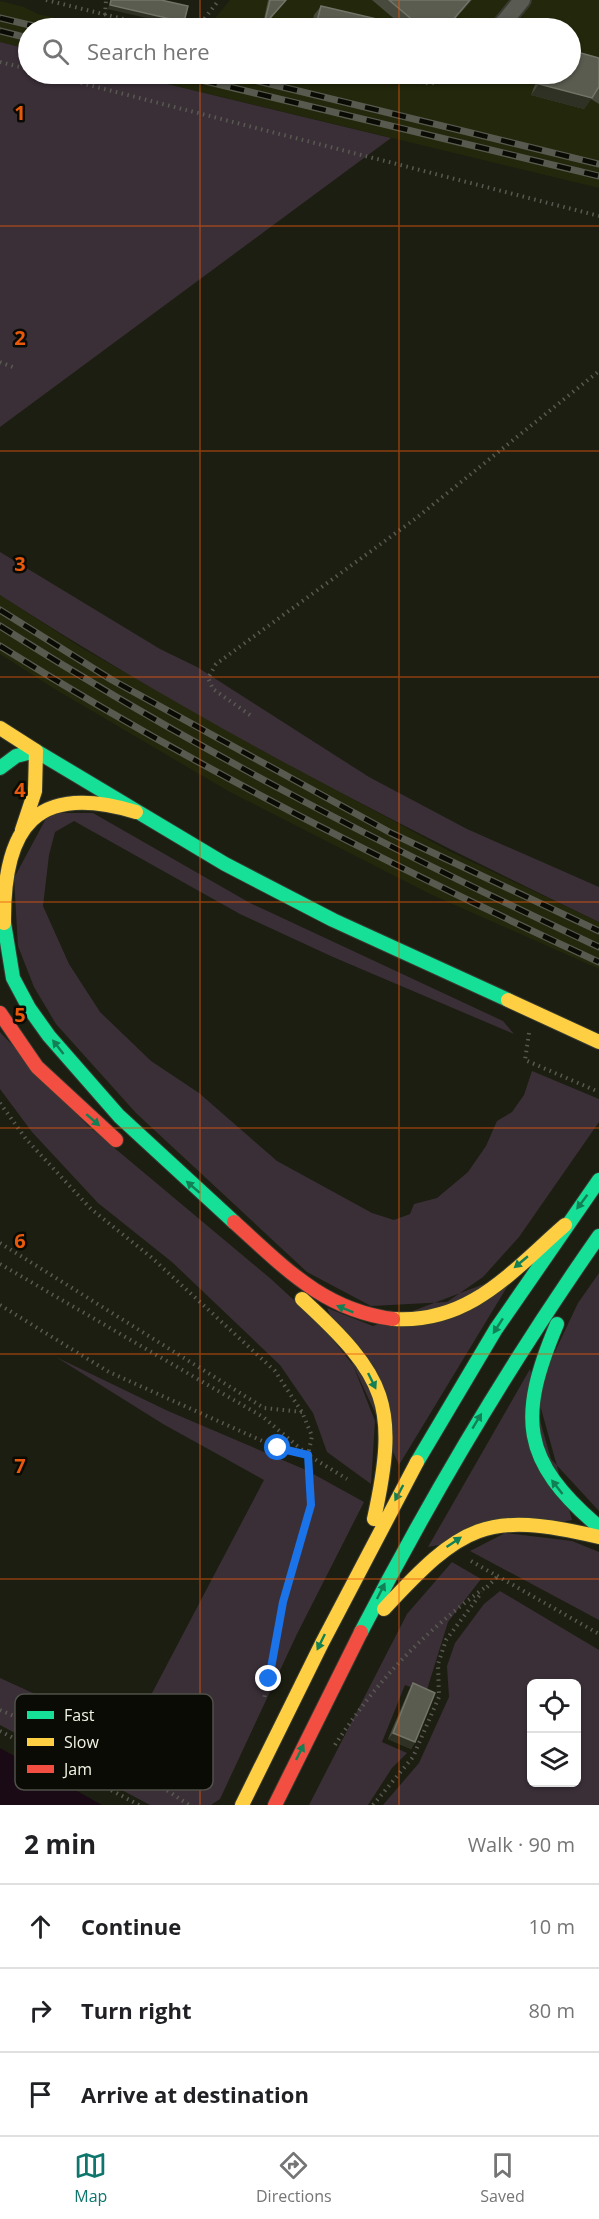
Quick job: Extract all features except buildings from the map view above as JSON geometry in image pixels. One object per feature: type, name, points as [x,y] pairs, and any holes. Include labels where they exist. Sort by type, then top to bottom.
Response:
[{"type":"main road","points":[[0,728],[225,864],[333,920],[599,1042]]},
{"type":"main road","points":[[0,768],[16,756],[36,751]]},
{"type":"main road","points":[[36,751],[39,771],[32,808],[6,872],[1,916],[10,968],[33,1015],[82,1077],[155,1154],[317,1294],[335,1305],[373,1318],[414,1320],[446,1314],[476,1301],[566,1225]]},
{"type":"main road","points":[[22,831],[42,812],[61,802],[98,801],[136,812]]},
{"type":"main road","points":[[0,1013],[18,1044],[52,1085],[124,1146]]},
{"type":"main road","points":[[242,1805],[367,1553],[452,1399],[566,1225],[599,1180]]},
{"type":"main road","points":[[213,1222],[328,1323],[354,1351],[373,1381],[386,1417],[386,1446],[367,1553]]},
{"type":"main road","points":[[597,1239],[544,1350],[534,1380],[530,1420],[536,1451],[551,1479],[574,1508],[599,1527]]},
{"type":"main road","points":[[275,1805],[354,1643],[404,1548],[473,1427],[597,1239]]},
{"type":"main road","points":[[354,1643],[432,1558],[457,1539],[482,1527],[514,1522],[561,1526],[599,1537]]},
{"type":"street","points":[[507,18],[522,0]]},
{"type":"path","points":[[46,0],[118,18]]},
{"type":"path","points":[[105,15],[106,0]]},
{"type":"path","points":[[204,18],[219,0]]},
{"type":"path","points":[[0,63],[18,67]]},
{"type":"path","points":[[85,84],[599,216]]},
{"type":"path","points":[[0,362],[15,368]]},
{"type":"path","points":[[250,716],[213,689],[208,678],[216,664],[415,519],[599,371]]},
{"type":"path","points":[[532,1012],[525,1060],[599,1092]]},
{"type":"path","points":[[0,1103],[26,1139],[91,1209],[151,1257],[275,1371],[302,1412],[312,1436],[308,1455],[311,1505],[283,1602],[269,1679],[260,1710]]},
{"type":"path","points":[[0,1243],[264,1407],[302,1412]]},
{"type":"path","points":[[0,1264],[263,1417],[308,1455],[347,1479]]},
{"type":"path","points":[[0,1305],[109,1372],[278,1448],[308,1455]]},
{"type":"path","points":[[465,1558],[599,1634]]},
{"type":"path","points":[[330,1753],[365,1700],[412,1647],[497,1577]]},
{"type":"path","points":[[373,1805],[413,1757],[439,1696],[438,1664],[446,1640],[464,1613],[487,1586]]},
{"type":"path","points":[[0,1710],[15,1717]]},
{"type":"path","points":[[0,1731],[15,1739]]},
{"type":"path","points":[[111,1790],[139,1805]]},
{"type":"path","points":[[166,1790],[189,1805]]},
{"type":"shaded area","points":[[230,0],[599,0],[599,188],[167,84],[581,84],[581,18],[215,18]]},
{"type":"shaded area","points":[[0,1],[55,18],[18,18],[18,46],[0,42]]},
{"type":"shaded area","points":[[0,42],[18,46],[18,84],[167,84],[391,138],[0,427]]},
{"type":"shaded area","points":[[0,552],[160,649],[197,667],[369,777],[467,829],[599,887],[599,922],[446,847],[294,768],[219,727],[72,640],[0,595]]},
{"type":"shaded area","points":[[0,595],[82,648],[258,748],[451,852],[599,922],[599,969],[430,894],[228,791],[53,688],[0,654]]},
{"type":"shaded area","points":[[49,813],[93,813],[250,903],[503,1021],[514,1034],[333,957],[240,914],[74,821],[55,832],[49,855],[43,906],[69,964],[100,1012],[151,1061],[199,1093],[277,1161],[372,1213],[394,1220],[410,1214],[414,1204],[437,1198],[468,1172],[486,1146],[497,1121],[512,1112],[524,1095],[532,1071],[599,1099],[599,1122],[519,1237],[483,1277],[447,1302],[371,1306],[307,1272],[136,1113],[56,1024],[34,987],[18,946],[14,878]]},
{"type":"shaded area","points":[[0,1032],[87,1125],[271,1279],[322,1326],[353,1365],[375,1421],[371,1484],[327,1452],[313,1413],[280,1365],[172,1262],[98,1203],[32,1132],[0,1089]]},
{"type":"shaded area","points":[[516,1272],[399,1465],[327,1308],[373,1326]]},
{"type":"shaded area","points":[[599,1273],[599,1511],[551,1459],[537,1410],[549,1364],[578,1303]]},
{"type":"shaded area","points":[[56,1357],[168,1411],[306,1470],[364,1502],[296,1636],[220,1799],[211,1805],[150,1805],[122,1790],[213,1790],[213,1694],[152,1694],[264,1480],[163,1424]]},
{"type":"shaded area","points":[[530,1369],[572,1520],[428,1547]]},
{"type":"shaded area","points":[[505,1533],[572,1541],[599,1552],[599,1620],[470,1551]]},
{"type":"shaded area","points":[[452,1562],[481,1579],[448,1622],[426,1693],[405,1685],[382,1742],[407,1753],[392,1768],[368,1805],[309,1805],[407,1614]]},
{"type":"shaded area","points":[[500,1591],[599,1650],[599,1805],[383,1805],[419,1763],[449,1697],[447,1666],[455,1643],[484,1604]]},
{"type":"shaded area","points":[[0,1678],[35,1694],[15,1694],[15,1733],[0,1725]]},
{"type":"shaded area","points":[[0,1748],[15,1756],[15,1790],[75,1790],[102,1805],[0,1805]]},
{"type":"railway","points":[[0,18],[18,22]]},
{"type":"railway","points":[[0,31],[18,36]]},
{"type":"railway","points":[[217,84],[599,176]]},
{"type":"railway","points":[[270,84],[599,164]]},
{"type":"railway","points":[[0,610],[112,680],[391,833],[599,931]]},
{"type":"railway","points":[[0,626],[146,714],[294,796],[445,873],[599,947]]},
{"type":"railway","points":[[0,646],[72,690],[220,774],[370,852],[599,962]]},
{"type":"traffic: fast","points":[[36,751],[225,864],[333,920],[508,1000]]},
{"type":"traffic: fast","points":[[0,768],[16,756],[36,751]]},
{"type":"traffic: fast","points":[[4,923],[13,978],[29,1008],[49,1036],[119,1116],[234,1222]]},
{"type":"traffic: fast","points":[[417,1462],[496,1329],[599,1180]]},
{"type":"traffic: fast","points":[[361,1632],[473,1430],[534,1332],[599,1236]]},
{"type":"traffic: fast","points":[[557,1324],[536,1386],[532,1411],[534,1435],[541,1458],[554,1480],[573,1503],[599,1527]]},
{"type":"traffic: slow","points":[[0,728],[36,751],[35,791],[22,830]]},
{"type":"traffic: slow","points":[[4,923],[5,889],[10,861],[19,837],[32,820],[50,808],[73,803],[102,804],[136,812]]},
{"type":"traffic: slow","points":[[508,1000],[599,1042]]},
{"type":"traffic: slow","points":[[393,1319],[420,1318],[445,1313],[467,1304],[508,1276],[565,1225]]},
{"type":"traffic: slow","points":[[302,1299],[353,1350],[369,1373],[379,1396],[385,1420],[385,1448],[382,1480],[374,1519]]},
{"type":"traffic: slow","points":[[242,1805],[322,1643],[417,1462]]},
{"type":"traffic: slow","points":[[384,1609],[434,1559],[456,1542],[478,1531],[501,1526],[528,1525],[599,1537]]},
{"type":"traffic: jam","points":[[0,1013],[37,1067],[116,1140]]},
{"type":"traffic: jam","points":[[234,1222],[288,1270],[325,1296],[368,1314],[393,1319]]},
{"type":"traffic: jam","points":[[275,1805],[361,1632]]},
{"type":"route","points":[[269,1679],[283,1602],[311,1505],[308,1455],[278,1448]]}]
